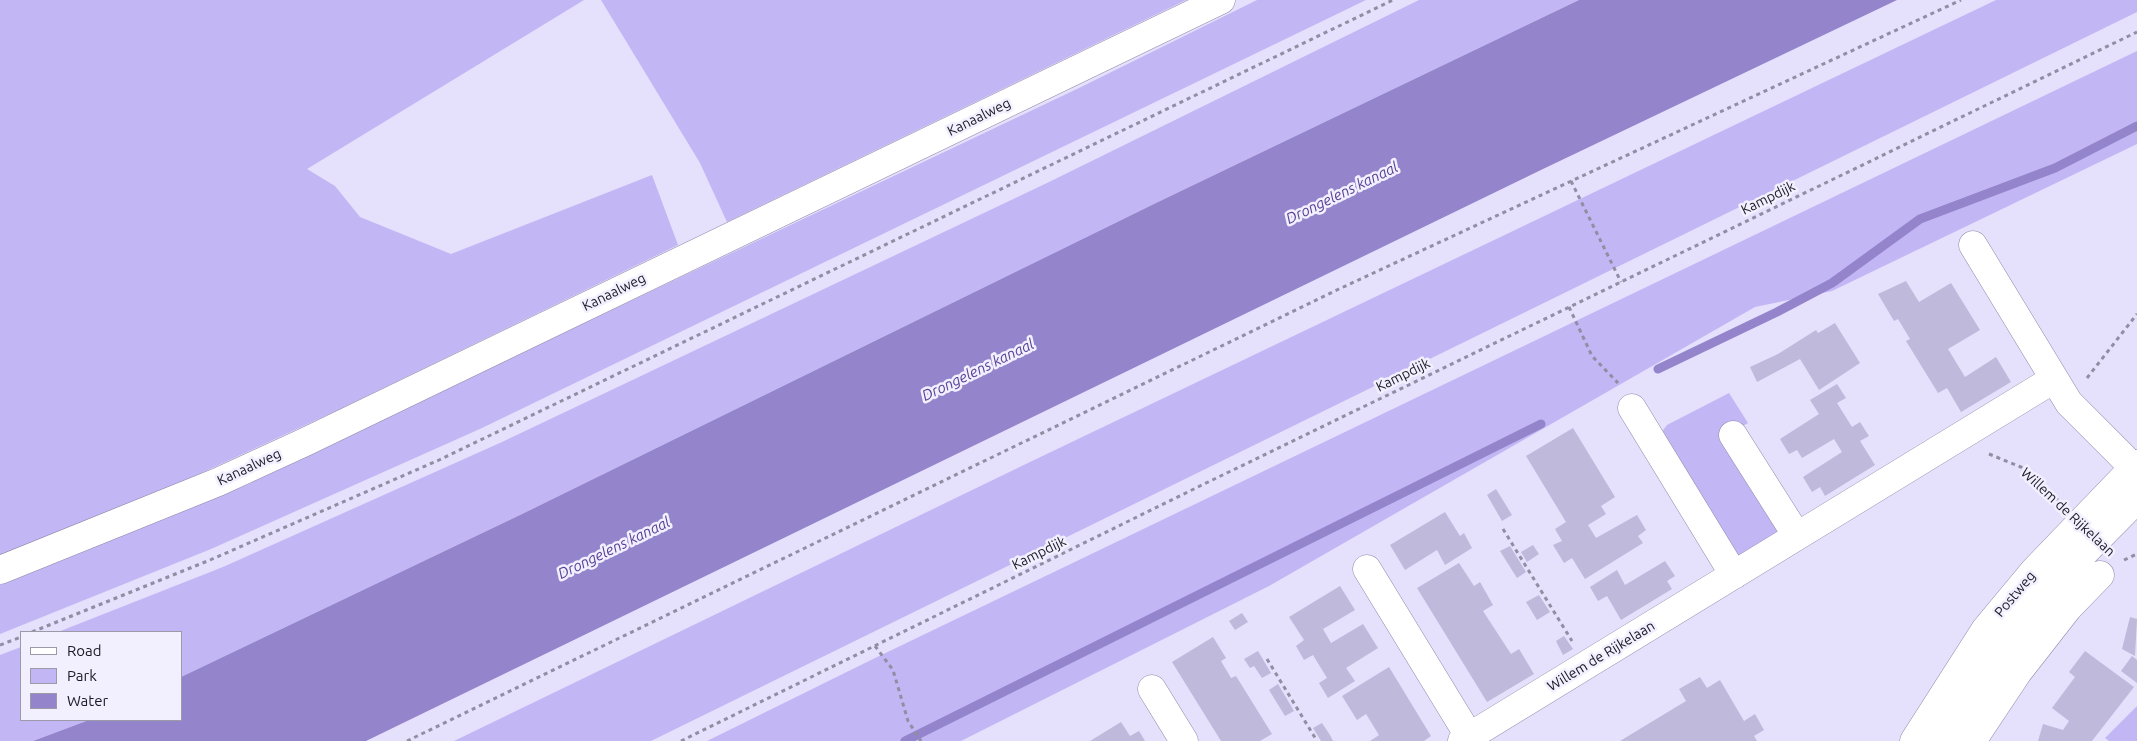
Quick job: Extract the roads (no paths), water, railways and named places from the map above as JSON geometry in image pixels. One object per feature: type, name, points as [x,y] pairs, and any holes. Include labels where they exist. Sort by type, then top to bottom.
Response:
[{"type":"street","name":"Kanaalweg","points":[[0,570],[218,482],[296,446],[1221,0]]},
{"type":"street","points":[[1973,245],[2069,403],[2136,467]]},
{"type":"street","name":"Willem de Rijkelaan","points":[[1367,569],[1465,739],[2054,379]]},
{"type":"street","points":[[1632,408],[1734,575]]},
{"type":"street","points":[[1733,436],[1797,536]]},
{"type":"street","name":"Postweg","points":[[1914,741],[1986,630],[2034,571],[2136,467]]},
{"type":"street","name":"Postweg","points":[[1942,741],[1965,702],[2005,645],[2051,586],[2137,499]]},
{"type":"street","points":[[1972,741],[2024,664],[2068,608],[2100,575]]},
{"type":"street","points":[[1152,689],[1184,741]]},
{"type":"water","name":"Drongelens kanaal","points":[[1579,0],[1897,0],[1543,169],[366,741],[33,741],[86,721],[182,721],[182,677],[520,515],[1158,202]]},
{"type":"waterway","points":[[1658,369],[1777,312],[1832,283],[1920,219],[2055,168],[2137,126]]},
{"type":"waterway","points":[[905,741],[1541,424]]}]
